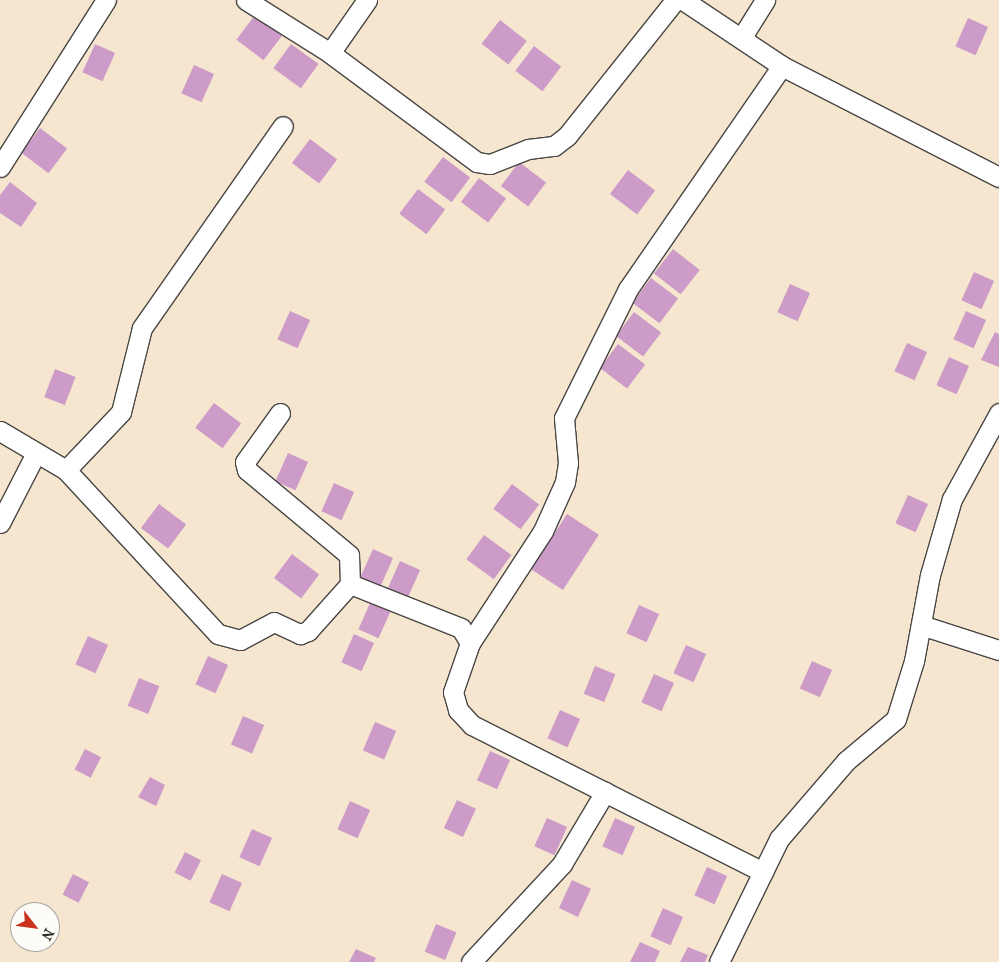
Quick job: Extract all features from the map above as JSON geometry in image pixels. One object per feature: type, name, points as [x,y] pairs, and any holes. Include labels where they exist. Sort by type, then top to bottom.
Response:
[{"type":"street","points":[[0,167],[106,0]]},
{"type":"street","points":[[246,0],[330,53],[477,162],[490,164],[528,149],[554,146],[567,136],[675,0]]},
{"type":"street","points":[[330,53],[367,0]]},
{"type":"street","points":[[683,0],[742,37],[782,66],[999,177]]},
{"type":"street","points":[[742,37],[766,0]]},
{"type":"street","points":[[763,872],[472,725],[458,710],[453,692],[470,643],[544,531],[565,482],[568,463],[564,418],[628,289],[782,66]]},
{"type":"street","points":[[66,470],[121,412],[142,328],[282,126]]},
{"type":"street","points":[[0,431],[66,470],[218,634],[240,640],[274,622],[300,634],[308,631],[350,584],[350,555],[247,470],[245,462],[280,413]]},
{"type":"street","points":[[718,962],[779,839],[840,768],[896,719],[952,499],[999,413]]},
{"type":"street","points":[[0,522],[36,453]]},
{"type":"street","points":[[350,584],[461,628],[470,643]]},
{"type":"street","points":[[921,625],[999,650]]},
{"type":"street","points":[[471,962],[562,864],[605,792]]},
{"type":"building","points":[[255,15],[282,35],[263,60],[236,40]]},
{"type":"building","points":[[968,18],[988,27],[975,55],[955,46]]},
{"type":"building","points":[[500,20],[527,41],[508,65],[482,44]]},
{"type":"building","points":[[95,44],[115,53],[102,81],[82,72]]},
{"type":"building","points":[[291,44],[319,64],[301,88],[273,68]]},
{"type":"building","points":[[534,46],[561,66],[542,91],[515,71]]},
{"type":"building","points":[[194,65],[214,74],[201,102],[181,93]]},
{"type":"building","points":[[40,128],[67,148],[48,173],[21,153]]},
{"type":"building","points":[[310,139],[337,159],[319,183],[292,163]]},
{"type":"building","points":[[443,157],[470,177],[451,202],[424,182]]},
{"type":"building","points":[[519,162],[546,182],[528,206],[501,186]]},
{"type":"building","points":[[628,170],[655,190],[637,214],[610,194]]},
{"type":"building","points":[[479,178],[506,198],[488,222],[461,202]]},
{"type":"building","points":[[10,182],[37,203],[21,227],[0,213],[0,195]]},
{"type":"building","points":[[418,189],[445,209],[426,234],[399,214]]},
{"type":"building","points":[[673,249],[700,270],[681,294],[654,273]]},
{"type":"building","points":[[974,272],[994,281],[981,309],[961,300]]},
{"type":"building","points":[[651,278],[678,298],[659,323],[632,303]]},
{"type":"building","points":[[790,284],[810,293],[797,321],[777,312]]},
{"type":"building","points":[[290,311],[310,320],[297,348],[277,339]]},
{"type":"building","points":[[966,311],[986,320],[973,348],[953,339]]},
{"type":"building","points":[[634,312],[661,332],[643,356],[616,336]]},
{"type":"building","points":[[995,332],[999,334],[999,367],[981,360]]},
{"type":"building","points":[[907,343],[927,352],[914,380],[894,371]]},
{"type":"building","points":[[618,344],[645,364],[627,388],[600,368]]},
{"type":"building","points":[[949,357],[969,366],[956,394],[936,385]]},
{"type":"building","points":[[55,369],[76,377],[65,405],[44,397]]},
{"type":"building","points":[[214,403],[241,423],[222,448],[195,428]]},
{"type":"building","points":[[288,453],[308,462],[295,490],[275,481]]},
{"type":"building","points":[[334,483],[354,492],[341,520],[321,511]]},
{"type":"building","points":[[512,484],[539,504],[520,529],[493,509]]},
{"type":"building","points":[[908,495],[928,504],[915,532],[895,523]]},
{"type":"building","points":[[159,504],[186,524],[168,548],[141,528]]},
{"type":"building","points":[[567,514],[599,535],[563,590],[531,569]]},
{"type":"building","points":[[484,535],[512,555],[494,579],[466,559]]},
{"type":"building","points":[[373,549],[393,558],[380,586],[360,577]]},
{"type":"building","points":[[292,554],[319,574],[301,598],[274,578]]},
{"type":"building","points":[[400,561],[420,570],[407,598],[387,589]]},
{"type":"building","points":[[371,601],[391,610],[378,638],[358,629]]},
{"type":"building","points":[[639,605],[659,614],[646,642],[626,633]]},
{"type":"building","points":[[354,634],[374,643],[361,671],[341,662]]},
{"type":"building","points":[[88,636],[108,645],[95,673],[75,664]]},
{"type":"building","points":[[686,645],[706,654],[693,682],[673,673]]},
{"type":"building","points":[[208,656],[228,665],[215,693],[195,684]]},
{"type":"building","points":[[812,661],[832,670],[820,697],[800,688]]},
{"type":"building","points":[[595,666],[615,674],[604,702],[584,694]]},
{"type":"building","points":[[654,674],[674,683],[661,711],[641,702]]},
{"type":"building","points":[[139,678],[159,686],[148,714],[128,706]]},
{"type":"building","points":[[560,710],[580,719],[567,747],[547,738]]},
{"type":"building","points":[[243,716],[264,725],[252,754],[231,745]]},
{"type":"building","points":[[375,722],[396,731],[384,760],[363,751]]},
{"type":"building","points":[[85,749],[101,757],[91,778],[75,769]]},
{"type":"building","points":[[490,751],[510,760],[497,789],[477,780]]},
{"type":"building","points":[[150,777],[165,785],[156,806],[138,797]]},
{"type":"building","points":[[457,800],[476,809],[463,837],[444,828]]},
{"type":"building","points":[[350,801],[370,810],[357,838],[337,829]]},
{"type":"building","points":[[547,818],[567,827],[554,855],[534,846]]},
{"type":"building","points":[[615,818],[635,827],[622,855],[602,846]]},
{"type":"building","points":[[252,829],[272,838],[259,866],[239,857]]},
{"type":"building","points":[[185,852],[201,860],[191,881],[175,872]]},
{"type":"building","points":[[707,867],[727,876],[714,904],[694,895]]},
{"type":"building","points":[[73,874],[89,882],[79,903],[63,894]]},
{"type":"building","points":[[222,874],[242,883],[229,911],[209,902]]},
{"type":"building","points":[[572,880],[591,889],[578,917],[559,908]]},
{"type":"building","points":[[663,908],[683,917],[670,945],[650,936]]},
{"type":"building","points":[[436,924],[456,932],[445,960],[425,952]]},
{"type":"building","points":[[640,942],[660,951],[655,962],[630,962]]},
{"type":"building","points":[[688,947],[708,955],[705,962],[680,962]]},
{"type":"building","points":[[356,949],[376,958],[374,962],[349,962]]}]
